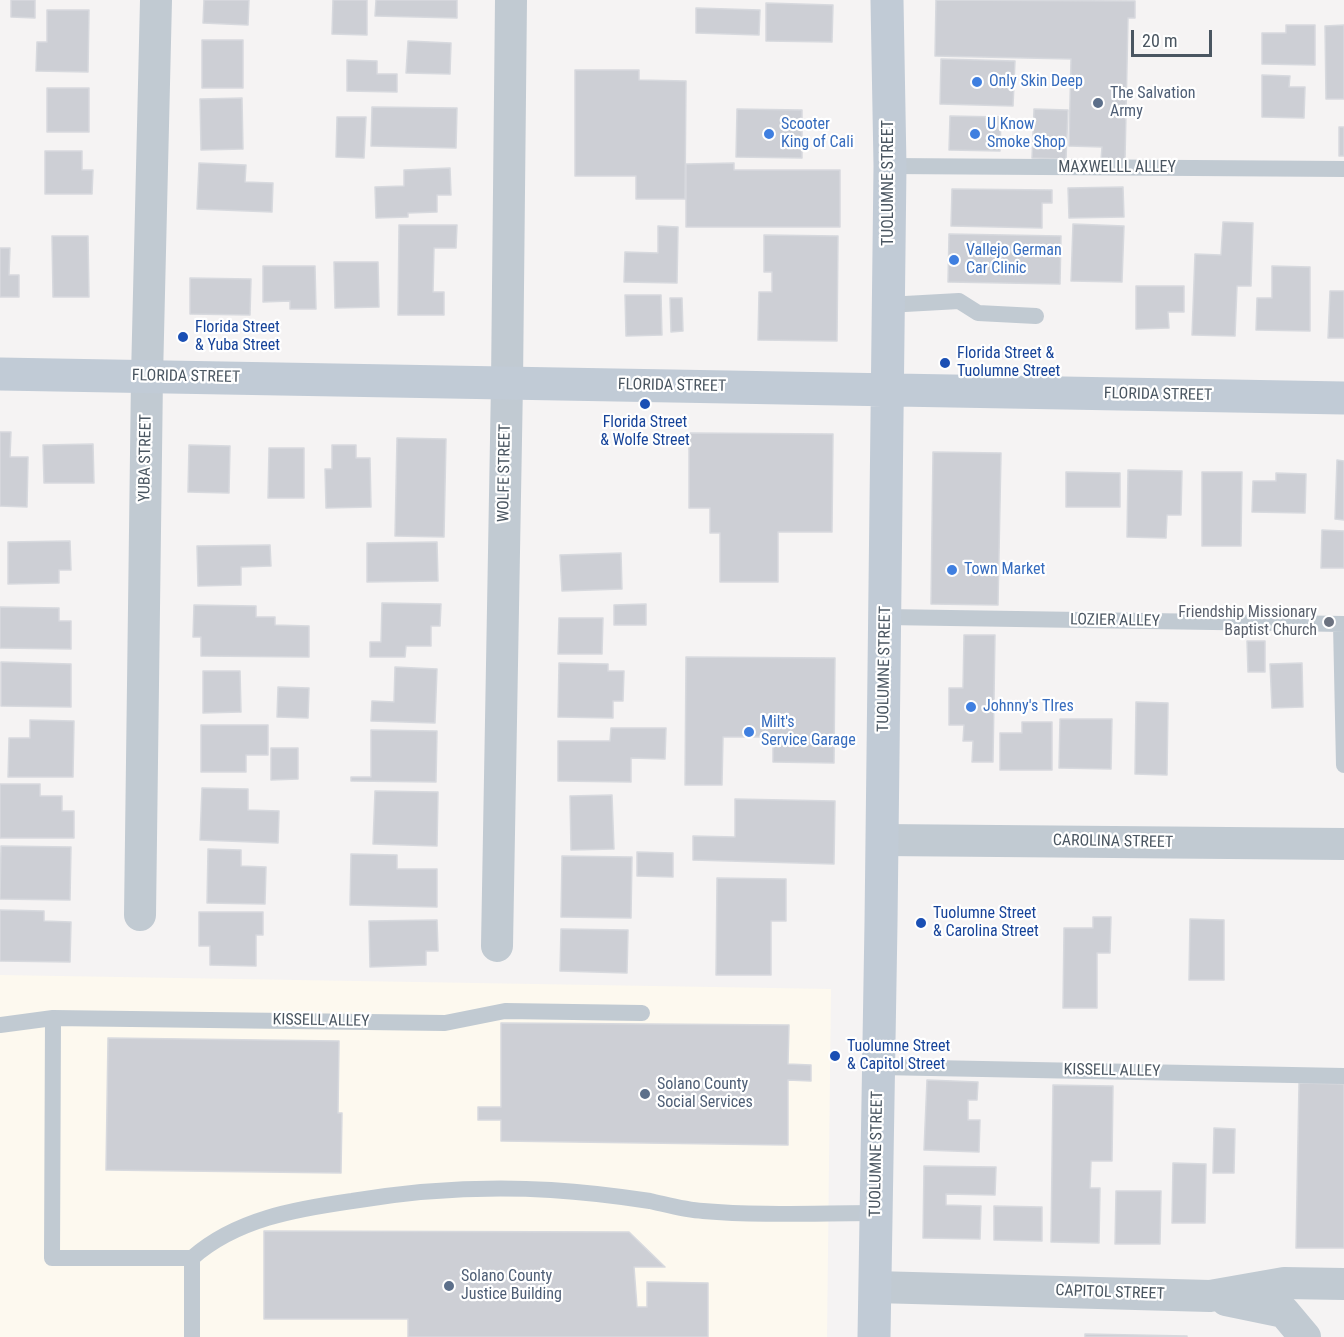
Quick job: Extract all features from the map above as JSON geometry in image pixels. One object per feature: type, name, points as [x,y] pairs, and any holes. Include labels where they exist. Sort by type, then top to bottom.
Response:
[{"type":"main road","name":"TUOLUMNE STREET","points":[[874,1337],[890,166],[887,0]]},
{"type":"main road","name":"FLORIDA STREET","points":[[0,374],[1344,398]]},
{"type":"street","name":"YUBA STREET","points":[[140,915],[147,376],[156,0]]},
{"type":"street","name":"WOLFE STREET","points":[[497,945],[511,0]]},
{"type":"street","name":"CAROLINA STREET","points":[[882,840],[1344,844]]},
{"type":"street","name":"CAPITOL STREET","points":[[875,1287],[1210,1296],[1284,1283],[1344,1284]]},
{"type":"street","points":[[1210,1296],[1284,1312],[1305,1337]]},
{"type":"lane","name":"MAXWELLL ALLEY","points":[[890,166],[1344,169]]},
{"type":"lane","points":[[888,304],[959,301],[978,313],[1036,316]]},
{"type":"lane","name":"LOZIER ALLEY","points":[[885,617],[1342,624]]},
{"type":"lane","points":[[1342,624],[1344,765]]},
{"type":"lane","name":"KISSELL ALLEY","points":[[0,1025],[53,1018],[446,1023],[505,1011],[642,1013]]},
{"type":"lane","points":[[53,1018],[52,1258],[192,1258],[207,1244],[260,1220],[324,1205],[428,1191],[551,1190],[617,1196],[717,1212],[876,1213]]},
{"type":"lane","name":"KISSELL ALLEY","points":[[879,1067],[1344,1076]]},
{"type":"lane","points":[[192,1258],[192,1337]]},
{"type":"shaded area","points":[[0,975],[831,989],[827,1337],[0,1337]]},
{"type":"building","points":[[11,0],[35,0],[35,18],[11,17]]},
{"type":"building","points":[[204,0],[249,0],[248,25],[203,23]]},
{"type":"building","points":[[333,0],[367,0],[367,35],[332,34]]},
{"type":"building","points":[[376,0],[457,0],[457,18],[375,16]]},
{"type":"building","name":"The Salvation Army","points":[[936,0],[1135,1],[1135,18],[1128,18],[1125,160],[1101,160],[1102,147],[1069,146],[1071,59],[935,56]]},
{"type":"building","points":[[766,3],[833,5],[832,42],[766,41]]},
{"type":"building","points":[[696,8],[760,10],[759,35],[696,33]]},
{"type":"building","points":[[47,10],[89,10],[88,72],[36,71],[37,42],[47,42]]},
{"type":"building","points":[[1286,25],[1315,25],[1315,65],[1262,64],[1262,33],[1286,33]]},
{"type":"building","points":[[1344,25],[1344,99],[1326,99],[1325,26]]},
{"type":"building","points":[[202,40],[243,40],[243,88],[202,88]]},
{"type":"building","points":[[408,41],[451,43],[450,74],[406,73]]},
{"type":"building","name":"Only Skin Deep","points":[[941,59],[1015,61],[1013,106],[940,104]]},
{"type":"building","points":[[347,60],[377,61],[377,74],[397,74],[397,92],[347,91]]},
{"type":"building","points":[[575,70],[639,70],[639,80],[686,81],[685,199],[636,199],[636,176],[575,176]]},
{"type":"building","points":[[1262,75],[1290,76],[1289,87],[1305,87],[1304,118],[1262,117]]},
{"type":"building","points":[[47,88],[89,88],[89,132],[47,132]]},
{"type":"building","points":[[242,98],[243,149],[201,150],[200,99]]},
{"type":"building","points":[[372,107],[457,108],[456,148],[371,146]]},
{"type":"building","name":"Scooter King of Cali","points":[[737,109],[802,110],[802,158],[736,157]]},
{"type":"building","points":[[1034,109],[1068,110],[1066,159],[1032,158]]},
{"type":"building","name":"U Know Smoke Shop","points":[[950,116],[1001,117],[1000,151],[949,150]]},
{"type":"building","points":[[337,117],[366,117],[364,158],[336,157]]},
{"type":"building","points":[[1339,127],[1344,127],[1344,156],[1339,156]]},
{"type":"building","points":[[45,151],[82,151],[82,170],[93,170],[92,194],[45,194]]},
{"type":"building","points":[[199,163],[246,165],[245,182],[273,183],[272,212],[197,209]]},
{"type":"building","points":[[734,163],[734,170],[840,170],[840,227],[686,227],[686,164]]},
{"type":"building","points":[[450,168],[451,195],[437,195],[437,212],[408,213],[408,217],[376,218],[375,187],[404,186],[404,170]]},
{"type":"building","points":[[1123,187],[1124,217],[1069,218],[1068,188]]},
{"type":"building","points":[[952,189],[1052,190],[1052,203],[1042,203],[1042,228],[951,226]]},
{"type":"building","points":[[1223,222],[1253,223],[1251,286],[1237,286],[1235,336],[1192,335],[1195,254],[1221,255]]},
{"type":"building","points":[[1073,224],[1124,226],[1122,282],[1071,281]]},
{"type":"building","points":[[399,225],[457,225],[456,248],[434,248],[433,292],[444,292],[444,315],[398,315]]},
{"type":"building","points":[[658,226],[678,227],[677,283],[624,282],[625,252],[658,253]]},
{"type":"building","points":[[949,234],[1061,236],[1060,284],[948,282]]},
{"type":"building","points":[[764,235],[838,236],[837,341],[758,340],[759,292],[772,292],[772,272],[764,272]]},
{"type":"building","points":[[52,236],[88,236],[89,297],[53,297]]},
{"type":"building","points":[[0,248],[10,248],[9,275],[19,275],[19,297],[0,297]]},
{"type":"building","points":[[334,262],[378,262],[379,307],[335,308]]},
{"type":"building","points":[[263,266],[315,266],[316,309],[290,309],[290,301],[263,302]]},
{"type":"building","points":[[1272,266],[1310,267],[1310,331],[1256,330],[1257,298],[1272,298]]},
{"type":"building","points":[[190,278],[251,279],[250,315],[190,314]]},
{"type":"building","points":[[1136,286],[1184,286],[1184,312],[1168,312],[1169,328],[1136,329]]},
{"type":"building","points":[[1330,291],[1344,291],[1344,338],[1328,338]]},
{"type":"building","points":[[625,295],[661,295],[662,335],[626,336]]},
{"type":"building","points":[[670,298],[682,298],[683,331],[671,332]]},
{"type":"building","points":[[0,432],[11,432],[10,457],[28,457],[27,507],[0,506]]},
{"type":"building","points":[[689,433],[833,434],[832,532],[778,532],[778,582],[720,582],[720,533],[710,533],[710,508],[689,508]]},
{"type":"building","points":[[397,438],[446,439],[444,537],[395,536]]},
{"type":"building","points":[[93,444],[94,483],[44,483],[43,445]]},
{"type":"building","points":[[189,445],[230,446],[229,493],[188,492]]},
{"type":"building","points":[[332,445],[356,445],[356,458],[370,458],[371,507],[326,508],[325,469],[332,469]]},
{"type":"building","points":[[269,448],[304,448],[304,498],[268,498]]},
{"type":"building","points":[[933,452],[1001,453],[998,605],[931,604]]},
{"type":"building","points":[[1337,460],[1344,461],[1344,520],[1335,519]]},
{"type":"building","points":[[1128,470],[1182,471],[1181,515],[1167,515],[1166,538],[1127,537]]},
{"type":"building","points":[[1066,472],[1120,473],[1120,507],[1066,507]]},
{"type":"building","points":[[1202,472],[1242,472],[1241,546],[1202,546]]},
{"type":"building","points":[[1276,473],[1306,474],[1305,513],[1252,512],[1253,481],[1276,481]]},
{"type":"building","points":[[1322,530],[1344,531],[1344,568],[1321,568]]},
{"type":"building","points":[[70,541],[71,570],[59,570],[59,583],[8,584],[8,542]]},
{"type":"building","points":[[437,542],[438,581],[367,582],[367,543]]},
{"type":"building","points":[[270,545],[271,566],[241,567],[241,585],[198,586],[197,546]]},
{"type":"building","points":[[621,553],[622,589],[562,591],[560,555]]},
{"type":"building","points":[[382,603],[441,604],[440,626],[431,626],[431,646],[406,646],[405,657],[370,657],[370,642],[381,642]]},
{"type":"building","points":[[646,604],[646,625],[614,625],[614,605]]},
{"type":"building","points":[[194,605],[256,606],[256,617],[275,617],[275,625],[309,626],[309,657],[201,656],[201,637],[193,637]]},
{"type":"building","points":[[0,607],[59,608],[59,621],[71,621],[71,649],[0,648]]},
{"type":"building","points":[[559,618],[603,618],[602,654],[558,654]]},
{"type":"building","name":"Johnny's TIres","points":[[964,635],[995,635],[993,762],[972,762],[973,741],[963,741],[964,725],[949,725],[949,688],[963,688]]},
{"type":"building","points":[[1247,641],[1265,641],[1265,672],[1248,672]]},
{"type":"building","points":[[686,657],[835,658],[834,763],[773,762],[773,737],[723,737],[722,785],[685,785]]},
{"type":"building","points":[[1,662],[71,664],[71,707],[1,706]]},
{"type":"building","points":[[559,663],[608,664],[608,671],[624,671],[623,701],[613,701],[613,718],[558,717]]},
{"type":"building","points":[[1302,663],[1303,707],[1272,708],[1270,664]]},
{"type":"building","points":[[395,667],[437,669],[435,723],[371,721],[372,701],[394,702]]},
{"type":"building","points":[[203,671],[240,671],[241,712],[203,713]]},
{"type":"building","points":[[278,687],[309,688],[308,718],[277,717]]},
{"type":"building","points":[[1136,702],[1168,703],[1167,775],[1135,774]]},
{"type":"building","points":[[1060,719],[1112,719],[1111,769],[1059,768]]},
{"type":"building","points":[[30,720],[74,721],[73,777],[8,777],[9,738],[30,738]]},
{"type":"building","points":[[1022,722],[1052,722],[1052,770],[1000,770],[1000,733],[1022,733]]},
{"type":"building","points":[[201,725],[268,725],[268,755],[246,755],[246,772],[201,772]]},
{"type":"building","points":[[611,728],[666,728],[665,759],[631,758],[631,782],[558,781],[558,741],[610,741]]},
{"type":"building","points":[[371,730],[437,731],[436,782],[351,781],[351,777],[371,777]]},
{"type":"building","points":[[271,748],[298,748],[298,779],[271,780]]},
{"type":"building","points":[[0,784],[40,784],[40,796],[62,796],[62,811],[74,811],[74,838],[0,838]]},
{"type":"building","points":[[202,788],[248,789],[248,810],[279,811],[278,843],[200,840]]},
{"type":"building","points":[[375,791],[438,792],[437,846],[373,844]]},
{"type":"building","points":[[612,795],[614,849],[571,850],[570,796]]},
{"type":"building","points":[[735,799],[835,801],[834,864],[693,860],[693,836],[735,837]]},
{"type":"building","points":[[1,846],[71,847],[70,900],[0,899]]},
{"type":"building","points":[[208,849],[241,850],[241,866],[266,867],[265,904],[207,903]]},
{"type":"building","points":[[637,852],[673,853],[673,877],[637,876]]},
{"type":"building","points":[[351,854],[397,855],[397,869],[437,869],[437,907],[350,905]]},
{"type":"building","points":[[562,856],[632,857],[631,918],[561,917]]},
{"type":"building","points":[[717,878],[786,879],[786,921],[771,921],[771,975],[716,975]]},
{"type":"building","points":[[0,910],[44,911],[44,921],[71,922],[70,962],[0,961]]},
{"type":"building","points":[[199,912],[263,912],[263,935],[256,935],[256,966],[210,965],[210,946],[199,946]]},
{"type":"building","points":[[1093,917],[1111,917],[1110,953],[1097,953],[1097,1008],[1063,1008],[1064,928],[1093,928]]},
{"type":"building","points":[[1190,919],[1224,920],[1224,980],[1189,980]]},
{"type":"building","points":[[437,920],[438,951],[426,951],[426,965],[370,967],[369,921]]},
{"type":"building","points":[[561,929],[628,930],[627,973],[560,971]]},
{"type":"building","name":"Solano County Social Services","points":[[501,1023],[789,1025],[788,1064],[811,1065],[811,1081],[788,1080],[788,1145],[501,1141],[501,1120],[478,1120],[478,1107],[501,1107]]},
{"type":"building","points":[[108,1038],[339,1041],[338,1113],[342,1113],[341,1173],[106,1170]]},
{"type":"building","points":[[927,1080],[978,1082],[977,1100],[968,1100],[968,1120],[980,1120],[979,1152],[924,1150]]},
{"type":"building","points":[[1299,1083],[1344,1084],[1344,1248],[1296,1248]]},
{"type":"building","points":[[1053,1085],[1113,1086],[1112,1161],[1091,1161],[1090,1188],[1100,1188],[1099,1243],[1051,1242]]},
{"type":"building","points":[[1214,1128],[1235,1129],[1234,1173],[1213,1173]]},
{"type":"building","points":[[1173,1163],[1206,1164],[1205,1223],[1172,1223]]},
{"type":"building","points":[[924,1166],[996,1167],[995,1195],[946,1194],[946,1205],[981,1206],[980,1239],[923,1238]]},
{"type":"building","points":[[1116,1191],[1161,1191],[1160,1244],[1115,1244]]},
{"type":"building","points":[[994,1206],[1042,1207],[1042,1241],[994,1240]]},
{"type":"building","name":"Solano County Justice Building","points":[[264,1231],[629,1232],[665,1267],[634,1267],[637,1307],[647,1307],[647,1282],[708,1283],[708,1337],[408,1337],[408,1319],[264,1319]]},
{"type":"building","points":[[1085,1334],[1187,1336],[1187,1337],[1085,1337]]},
{"type":"place","name":"Only Skin Deep","points":[[977,82]]},
{"type":"place","name":"The Salvation Army","points":[[1098,103]]},
{"type":"place","name":"Scooter King of Cali","points":[[769,134]]},
{"type":"place","name":"U Know Smoke Shop","points":[[975,134]]},
{"type":"place","name":"Vallejo German Car Clinic","points":[[954,260]]},
{"type":"place","name":"Florida Street & Yuba Street","points":[[183,337]]},
{"type":"place","name":"Florida Street & Tuolumne Street","points":[[945,363]]},
{"type":"place","name":"Florida Street & Wolfe Street","points":[[645,404]]},
{"type":"place","name":"Town Market","points":[[952,570]]},
{"type":"place","name":"Friendship Missionary Baptist Church","points":[[1329,622]]},
{"type":"place","name":"Johnny's TIres","points":[[971,707]]},
{"type":"place","name":"Milt's Service Garage","points":[[749,732]]},
{"type":"place","name":"Tuolumne Street & Carolina Street","points":[[921,923]]},
{"type":"place","name":"Tuolumne Street & Capitol Street","points":[[835,1056]]},
{"type":"place","name":"Solano County Social Services","points":[[645,1094]]},
{"type":"place","name":"Solano County Justice Building","points":[[449,1286]]}]
